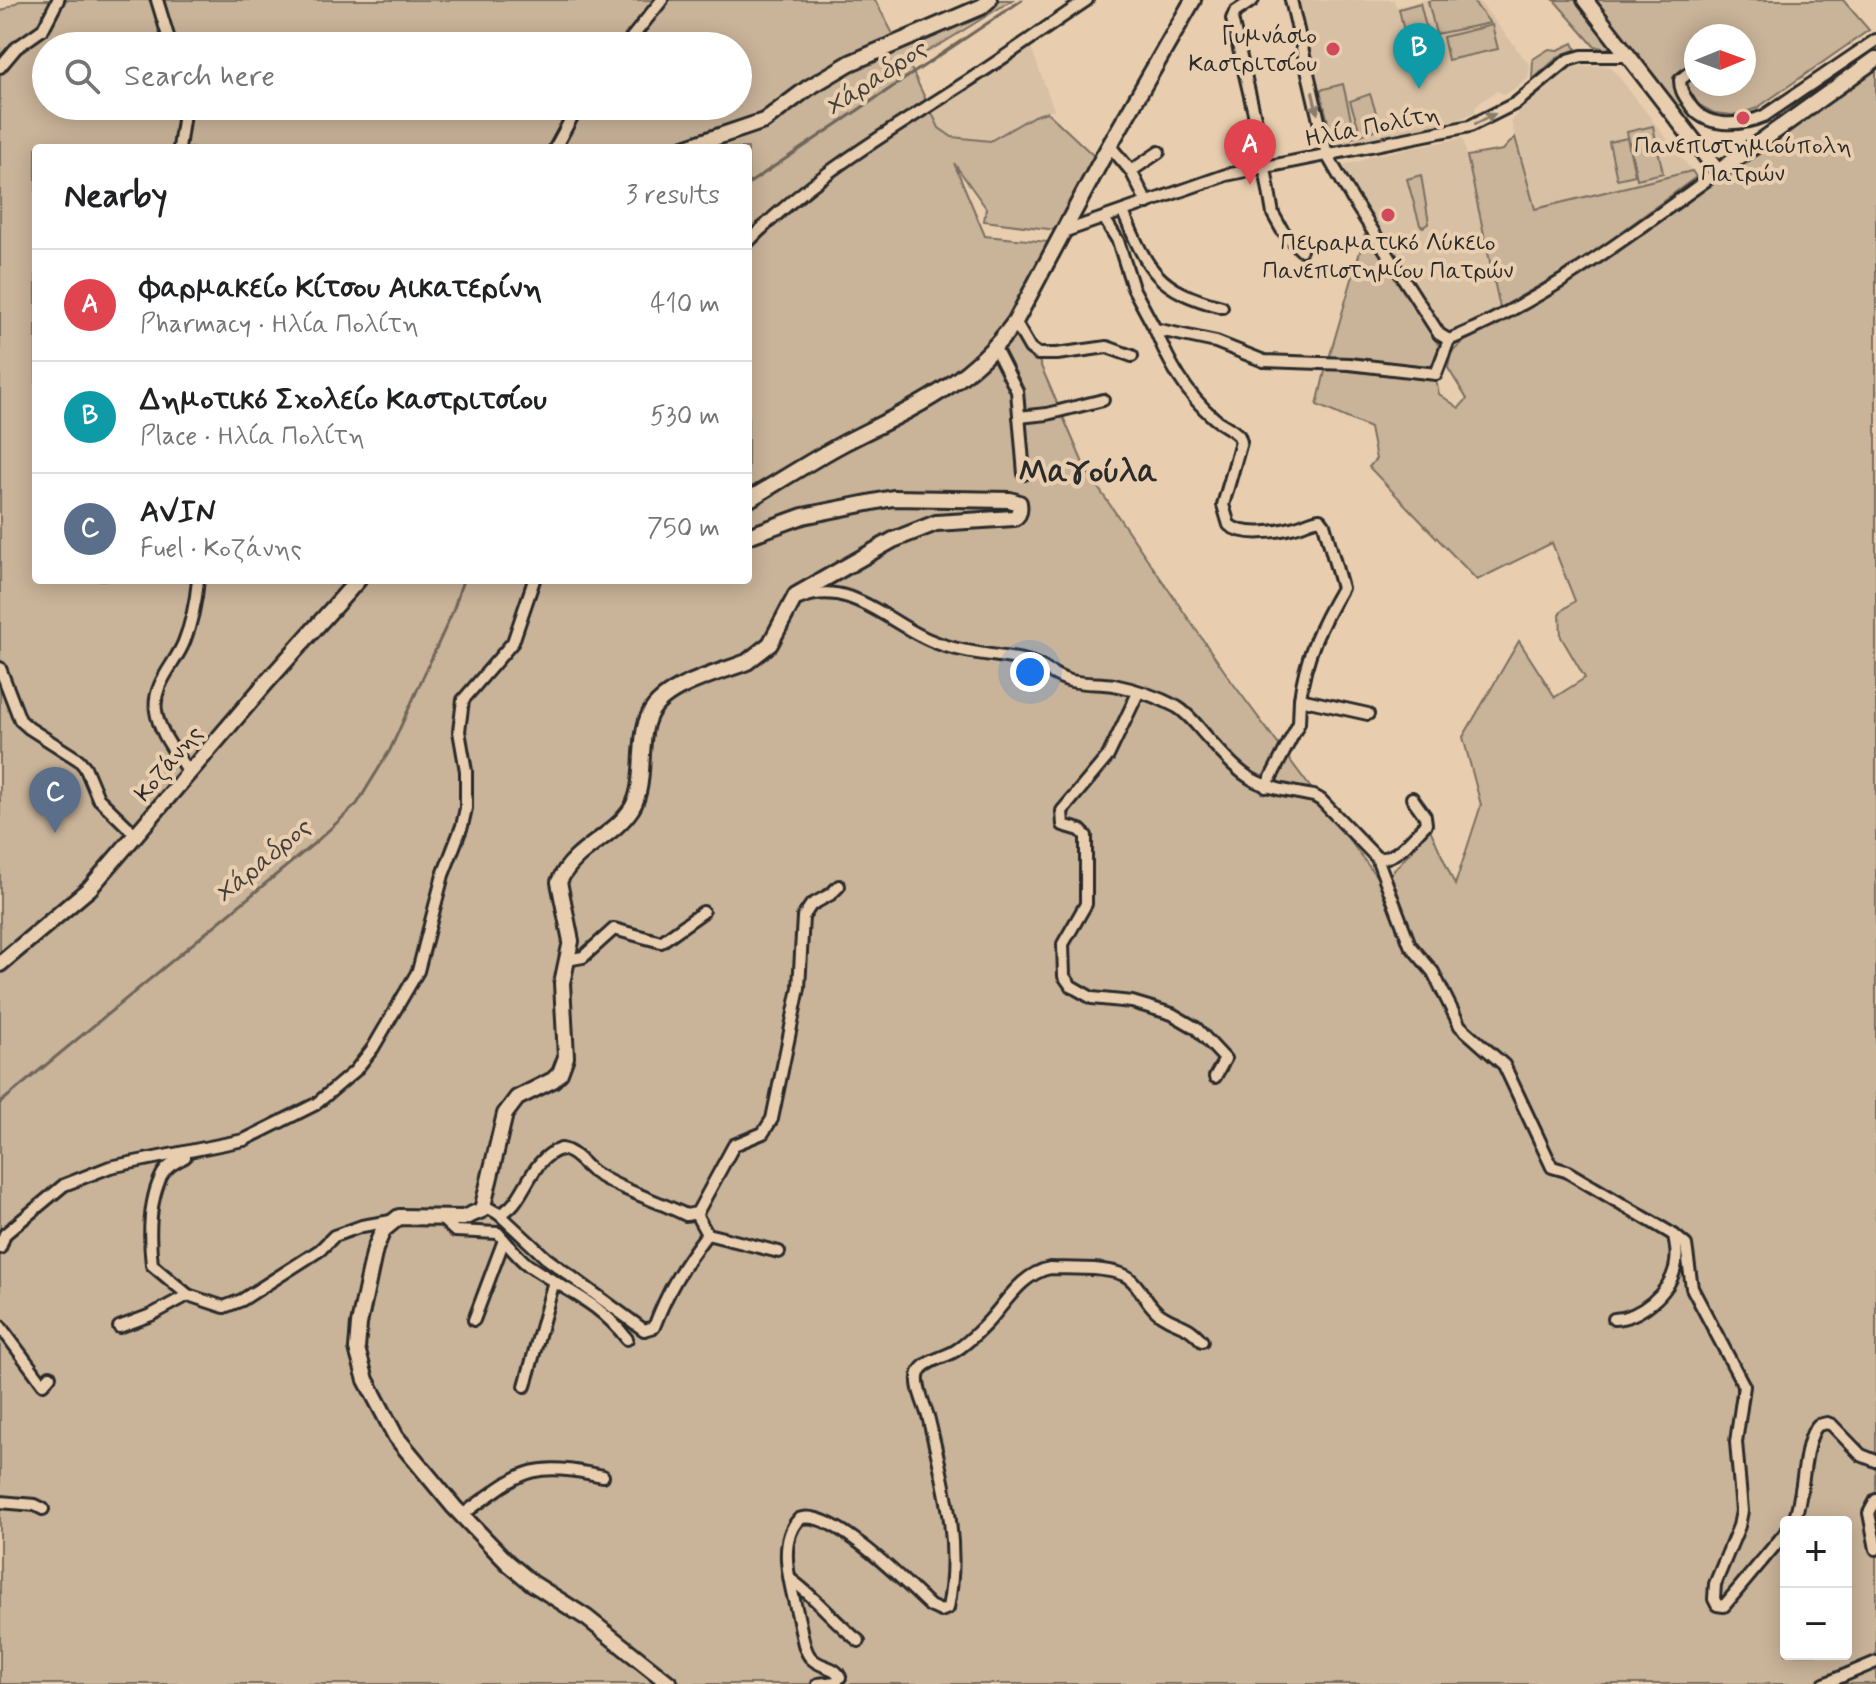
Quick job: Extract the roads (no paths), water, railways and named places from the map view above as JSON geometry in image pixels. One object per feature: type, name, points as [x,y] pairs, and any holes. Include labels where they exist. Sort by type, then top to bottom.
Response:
[{"type":"main road","points":[[696,144],[764,121],[808,88],[850,63],[981,7],[989,0]]},
{"type":"main road","points":[[752,498],[842,444],[937,396],[995,348],[1015,322],[1109,145],[1193,0]]},
{"type":"main road","points":[[1585,0],[1718,172],[1876,59]]},
{"type":"main road","points":[[670,1684],[587,1618],[519,1573],[462,1515],[405,1452],[366,1380],[357,1349],[359,1324],[375,1249],[383,1230],[399,1217],[474,1215],[485,1206],[505,1114],[517,1098],[553,1080],[564,1066],[566,1022],[562,983],[571,941],[559,882],[573,861],[632,808],[640,784],[644,731],[653,707],[669,693],[759,655],[770,644],[796,595],[810,586],[893,540],[936,523],[1014,518],[1019,513],[1019,503],[1010,500],[908,496],[803,516],[752,535]]},
{"type":"main road","name":"Κοζάνης","points":[[0,964],[83,894],[354,584]]},
{"type":"street","points":[[39,32],[58,0]]},
{"type":"street","points":[[157,0],[167,32]]},
{"type":"street","points":[[636,32],[662,0]]},
{"type":"street","points":[[752,238],[781,208],[851,155],[984,71],[1087,0]]},
{"type":"street","points":[[1253,0],[1235,12],[1232,19],[1275,218],[1292,243],[1301,250]]},
{"type":"street","points":[[1291,0],[1327,155],[1439,334],[1449,340]]},
{"type":"street","points":[[0,67],[16,48],[32,37]]},
{"type":"street","points":[[1684,96],[1695,113],[1721,123],[1744,122],[1764,116],[1876,40]]},
{"type":"street","name":"Ηλία Πολίτη","points":[[1063,232],[1215,178],[1470,126],[1516,103],[1568,60],[1582,56],[1628,56]]},
{"type":"street","points":[[1684,77],[1680,80],[1680,89],[1684,95]]},
{"type":"street","points":[[180,144],[183,120]]},
{"type":"street","points":[[557,144],[570,120]]},
{"type":"street","points":[[1109,145],[1131,171],[1147,203]]},
{"type":"street","points":[[1131,171],[1159,152]]},
{"type":"street","points":[[1155,329],[1216,342],[1264,361],[1349,364],[1436,374],[1449,340],[1585,267],[1718,172]]},
{"type":"street","points":[[1123,212],[1142,257],[1156,277],[1198,301],[1222,307]]},
{"type":"street","points":[[1104,218],[1118,241],[1133,288],[1170,365],[1214,418],[1239,436],[1241,442],[1223,505],[1229,525],[1242,532],[1293,527],[1315,519],[1320,519],[1324,524],[1342,588],[1312,644],[1303,671],[1299,723],[1266,787]]},
{"type":"street","points":[[1015,322],[1031,349],[1039,354],[1107,347],[1132,356]]},
{"type":"street","points":[[995,348],[1017,391],[1024,474]]},
{"type":"street","points":[[1019,417],[1047,414],[1103,400]]},
{"type":"street","points":[[188,772],[160,723],[156,711],[156,692],[184,643],[197,584]]},
{"type":"street","points":[[0,1248],[5,1234],[64,1185],[110,1167],[244,1140],[316,1104],[355,1071],[373,1048],[413,982],[443,875],[466,808],[466,771],[459,731],[463,700],[513,642],[533,584]]},
{"type":"street","points":[[790,604],[811,594],[846,594],[901,626],[943,645],[1028,661],[1066,680],[1118,686],[1179,708],[1235,769],[1251,781],[1321,800],[1377,858],[1410,945],[1433,972],[1460,1026],[1504,1065],[1552,1167],[1566,1171],[1686,1245],[1692,1288],[1744,1386],[1736,1442],[1742,1511],[1715,1584],[1714,1599],[1717,1605],[1724,1606],[1780,1539]]},
{"type":"street","points":[[0,668],[20,720],[79,760],[98,798],[136,835]]},
{"type":"street","points":[[1138,693],[1108,756],[1062,811],[1063,825],[1085,832],[1086,836],[1086,904],[1063,944],[1064,976],[1071,986],[1092,998],[1132,1002],[1172,1014],[1196,1028],[1225,1059],[1215,1077]]},
{"type":"street","points":[[1300,699],[1368,714]]},
{"type":"street","points":[[1377,858],[1394,855],[1426,824],[1425,816],[1412,798]]},
{"type":"street","points":[[696,1214],[734,1145],[760,1136],[770,1124],[777,1103],[799,988],[803,917],[811,905],[839,886]]},
{"type":"street","points":[[567,960],[583,957],[614,929],[661,942],[703,912]]},
{"type":"street","points":[[499,1214],[511,1209],[528,1178],[542,1161],[561,1149],[571,1151],[606,1179],[686,1215],[696,1214]]},
{"type":"street","points":[[198,1151],[171,1164],[161,1177],[152,1219],[152,1265],[188,1295],[224,1307],[233,1305],[320,1250],[334,1236],[362,1226],[391,1221]]},
{"type":"street","points":[[485,1206],[499,1214],[546,1258],[644,1330],[654,1327],[665,1296],[680,1269],[707,1234]]},
{"type":"street","points":[[696,1214],[707,1234],[779,1252]]},
{"type":"street","points":[[441,1218],[455,1231],[498,1233],[526,1263],[597,1306],[613,1320],[627,1339]]},
{"type":"street","points":[[1614,1319],[1637,1311],[1665,1289],[1676,1260],[1674,1235]]},
{"type":"street","points":[[474,1320],[504,1240]]},
{"type":"street","points":[[818,1684],[836,1682],[840,1674],[815,1663],[806,1651],[787,1564],[791,1532],[799,1519],[810,1516],[872,1552],[930,1606],[941,1611],[948,1608],[954,1546],[945,1489],[918,1375],[924,1366],[955,1351],[976,1335],[1024,1280],[1050,1268],[1127,1275],[1153,1309],[1163,1317],[1185,1324],[1202,1341]]},
{"type":"street","points":[[525,1386],[554,1281]]},
{"type":"street","points":[[119,1327],[151,1315],[188,1295]]},
{"type":"street","points":[[0,1326],[43,1384],[50,1376]]},
{"type":"street","points":[[1795,1516],[1810,1439],[1818,1425],[1832,1425],[1846,1443],[1861,1455],[1876,1461]]},
{"type":"street","points":[[462,1515],[511,1480],[535,1470],[566,1468],[603,1476]]},
{"type":"street","points":[[1876,1500],[1869,1513],[1876,1549]]},
{"type":"street","points":[[0,1502],[43,1509]]},
{"type":"street","points":[[790,1579],[814,1597],[859,1641]]},
{"type":"street","points":[[1824,1684],[1876,1662]]},
{"type":"waterway","name":"Χάραδρος","points":[[752,181],[1022,0]]},
{"type":"waterway","name":"Χάραδρος","points":[[0,1103],[317,841],[357,804],[390,750],[453,611],[462,584]]},
{"type":"place","name":"Γυμνάσιο Καστριτσίου","points":[[1333,49]]},
{"type":"place","name":"Δημοτικό Σχολείο Καστριτσίου","points":[[1419,89]]},
{"type":"place","name":"Πανεπιστημιούπολη Πατρών","points":[[1743,118]]},
{"type":"place","name":"Φαρμακείο Κίτσου Αικατερίνη","points":[[1250,185]]},
{"type":"place","name":"Πειραματικό Λύκειο Πανεπιστημίου Πατρών","points":[[1388,215]]},
{"type":"place","name":"AVIN","points":[[55,833]]},
{"type":"district","name":"Μαγούλα","points":[[1088,471]]}]
